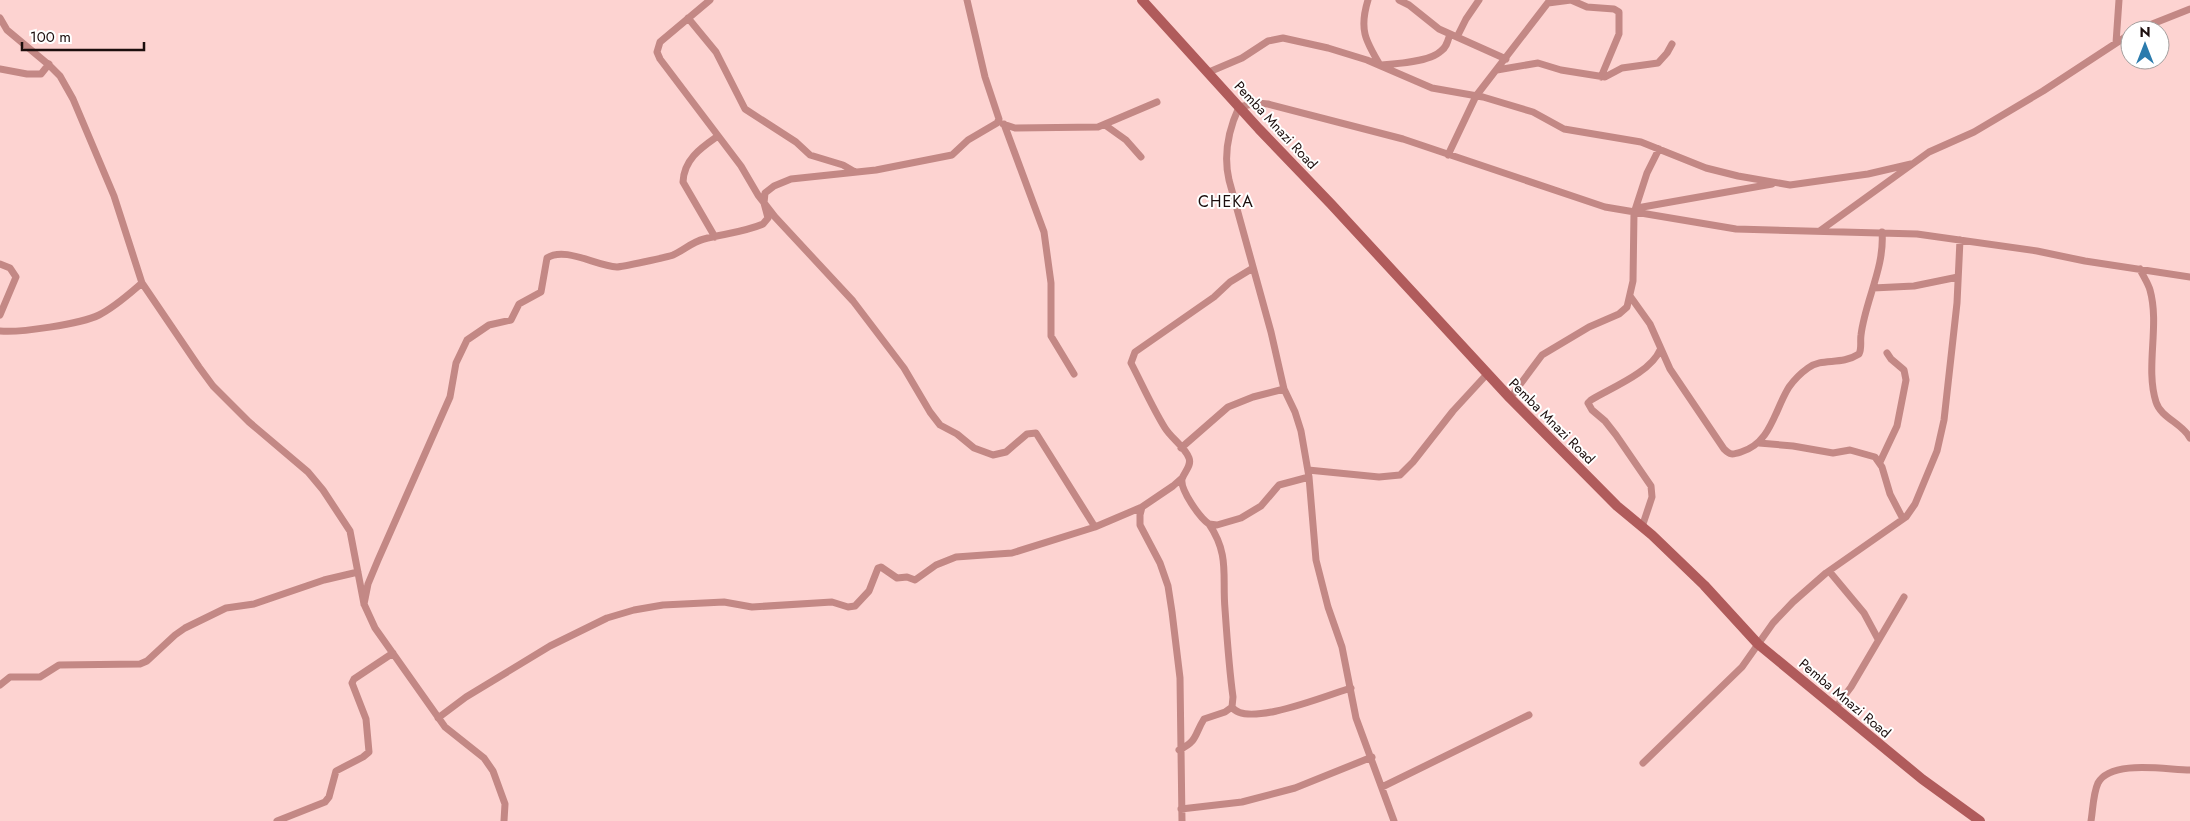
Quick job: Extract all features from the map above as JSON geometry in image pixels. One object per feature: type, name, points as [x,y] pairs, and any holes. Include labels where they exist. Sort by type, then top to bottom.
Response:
[{"type":"main road","name":"Pemba Mnazi Road","points":[[1142,0],[1510,398],[1618,506],[1704,585],[1758,644],[1922,779],[1980,821]]},
{"type":"street","points":[[710,0],[660,42],[657,52],[660,59],[741,166],[764,203],[816,264],[853,301],[904,368],[930,412],[940,424],[957,434],[974,448],[993,455],[1006,452],[1027,434],[1036,433],[1095,527]]},
{"type":"street","points":[[967,0],[985,77],[1044,232],[1051,283],[1051,336],[1074,374]]},
{"type":"street","points":[[1368,0],[1364,14],[1364,36],[1380,65]]},
{"type":"street","points":[[1399,0],[1409,5],[1432,24],[1450,34],[1506,59]]},
{"type":"street","points":[[1457,37],[1479,0]]},
{"type":"street","points":[[1448,154],[1476,96],[1549,1],[1571,0],[1588,7],[1614,9],[1619,12],[1619,34],[1601,77]]},
{"type":"street","points":[[2116,43],[2119,0]]},
{"type":"street","points":[[2162,20],[2190,9]]},
{"type":"street","points":[[0,18],[7,30],[49,64],[60,76],[73,99],[114,196],[142,283],[213,386],[249,422],[308,472],[323,490],[350,531],[364,604],[375,628],[445,727],[484,758],[493,771],[505,804],[504,821]]},
{"type":"street","points":[[688,18],[716,52],[746,109],[796,142],[810,156],[843,165],[855,173]]},
{"type":"street","points":[[1380,65],[1400,64],[1438,54],[1445,47],[1450,34]]},
{"type":"street","points":[[1209,72],[1242,58],[1275,38],[1283,38],[1324,46],[1380,65],[1432,88],[1476,96],[1533,112],[1564,129],[1641,142],[1718,172],[1790,185],[1868,174],[1911,164]]},
{"type":"street","points":[[1820,230],[1929,152],[1974,132],[2043,91],[2120,40]]},
{"type":"street","points":[[1497,70],[1538,63],[1561,70],[1601,77],[1628,66],[1653,65],[1662,60],[1672,44]]},
{"type":"street","points":[[0,69],[27,74],[41,74],[49,64]]},
{"type":"street","points":[[1002,122],[1015,128],[1105,125],[1157,102]]},
{"type":"street","points":[[1394,821],[1372,756],[1356,718],[1342,647],[1328,607],[1316,560],[1309,473],[1298,421],[1284,388],[1271,332],[1226,167],[1227,142],[1239,107],[1258,103],[1278,106],[1403,139],[1605,207],[1636,210],[1736,229],[1917,234],[2037,251],[2085,261],[2190,277]]},
{"type":"street","points":[[364,604],[368,584],[450,397],[456,363],[469,338],[489,325],[511,320],[519,304],[541,292],[546,261],[549,256],[574,254],[590,262],[617,267],[673,255],[689,244],[763,224],[768,218],[764,203],[766,191],[791,179],[855,173],[912,164],[952,155],[968,140],[1002,122]]},
{"type":"street","points":[[1105,125],[1126,140],[1141,157]]},
{"type":"street","points":[[715,236],[683,182],[683,174],[690,158],[718,136]]},
{"type":"street","points":[[1510,398],[1542,355],[1624,310],[1630,296],[1632,281],[1636,210],[1644,183],[1659,149]]},
{"type":"street","points":[[1636,210],[1776,183]]},
{"type":"street","points":[[1630,296],[1650,324],[1660,350],[1680,385],[1724,449],[1729,454],[1734,455],[1759,443],[1770,427],[1790,386],[1803,372],[1817,362],[1842,362],[1859,354],[1861,350],[1861,336],[1883,240],[1882,232]]},
{"type":"street","points":[[1643,763],[1742,667],[1773,623],[1793,602],[1829,571],[1903,519],[1915,504],[1939,443],[1944,420],[1960,240]]},
{"type":"street","points":[[0,264],[10,268],[16,278],[2,305],[0,315]]},
{"type":"street","points":[[438,718],[466,697],[550,646],[607,618],[634,610],[663,606],[724,602],[752,607],[832,602],[848,607],[855,606],[869,591],[878,568],[881,566],[897,578],[907,577],[915,580],[936,565],[956,557],[1012,553],[1095,527],[1142,507],[1174,486],[1189,465],[1189,458],[1166,430],[1131,363],[1131,358],[1135,352],[1214,297],[1230,282],[1253,268]]},
{"type":"street","points":[[2140,269],[2150,289],[2152,304],[2152,380],[2155,400],[2158,410],[2180,426],[2190,438]]},
{"type":"street","points":[[1873,288],[1914,286],[1958,278]]},
{"type":"street","points":[[0,331],[26,331],[89,319],[110,308],[142,283]]},
{"type":"street","points":[[1642,527],[1652,496],[1651,486],[1605,421],[1592,410],[1588,403],[1648,366],[1657,358],[1660,350]]},
{"type":"street","points":[[1880,462],[1897,426],[1906,380],[1904,370],[1891,359],[1888,352]]},
{"type":"street","points":[[1182,477],[1184,491],[1204,521],[1217,525],[1241,518],[1261,506],[1279,485],[1309,473],[1379,477],[1400,475],[1414,462],[1452,411],[1488,374]]},
{"type":"street","points":[[1181,448],[1228,407],[1284,388]]},
{"type":"street","points":[[1759,443],[1792,446],[1833,454],[1850,450],[1868,454],[1880,462],[1890,494],[1903,519]]},
{"type":"street","points":[[1142,507],[1140,524],[1160,563],[1168,586],[1172,612],[1180,678],[1179,750],[1182,821]]},
{"type":"street","points":[[1209,524],[1218,540],[1225,568],[1224,608],[1232,706],[1237,712],[1246,714],[1282,711],[1351,688]]},
{"type":"street","points":[[1829,571],[1864,613],[1878,640]]},
{"type":"street","points":[[0,685],[10,678],[40,676],[58,665],[140,664],[147,661],[174,635],[226,608],[254,604],[324,580],[358,572]]},
{"type":"street","points":[[1836,707],[1851,687],[1904,597]]},
{"type":"street","points":[[278,821],[325,802],[329,797],[336,770],[363,757],[369,752],[366,719],[352,683],[354,679],[393,653]]},
{"type":"street","points":[[1179,750],[1190,745],[1196,738],[1204,719],[1225,712],[1232,706]]},
{"type":"street","points":[[1382,787],[1529,715]]},
{"type":"street","points":[[1180,809],[1242,802],[1295,788],[1372,756]]},
{"type":"street","points":[[2091,821],[2098,783],[2109,773],[2137,768],[2190,770]]},
{"type":"district","name":"CHEKA","points":[[1226,201]]}]
